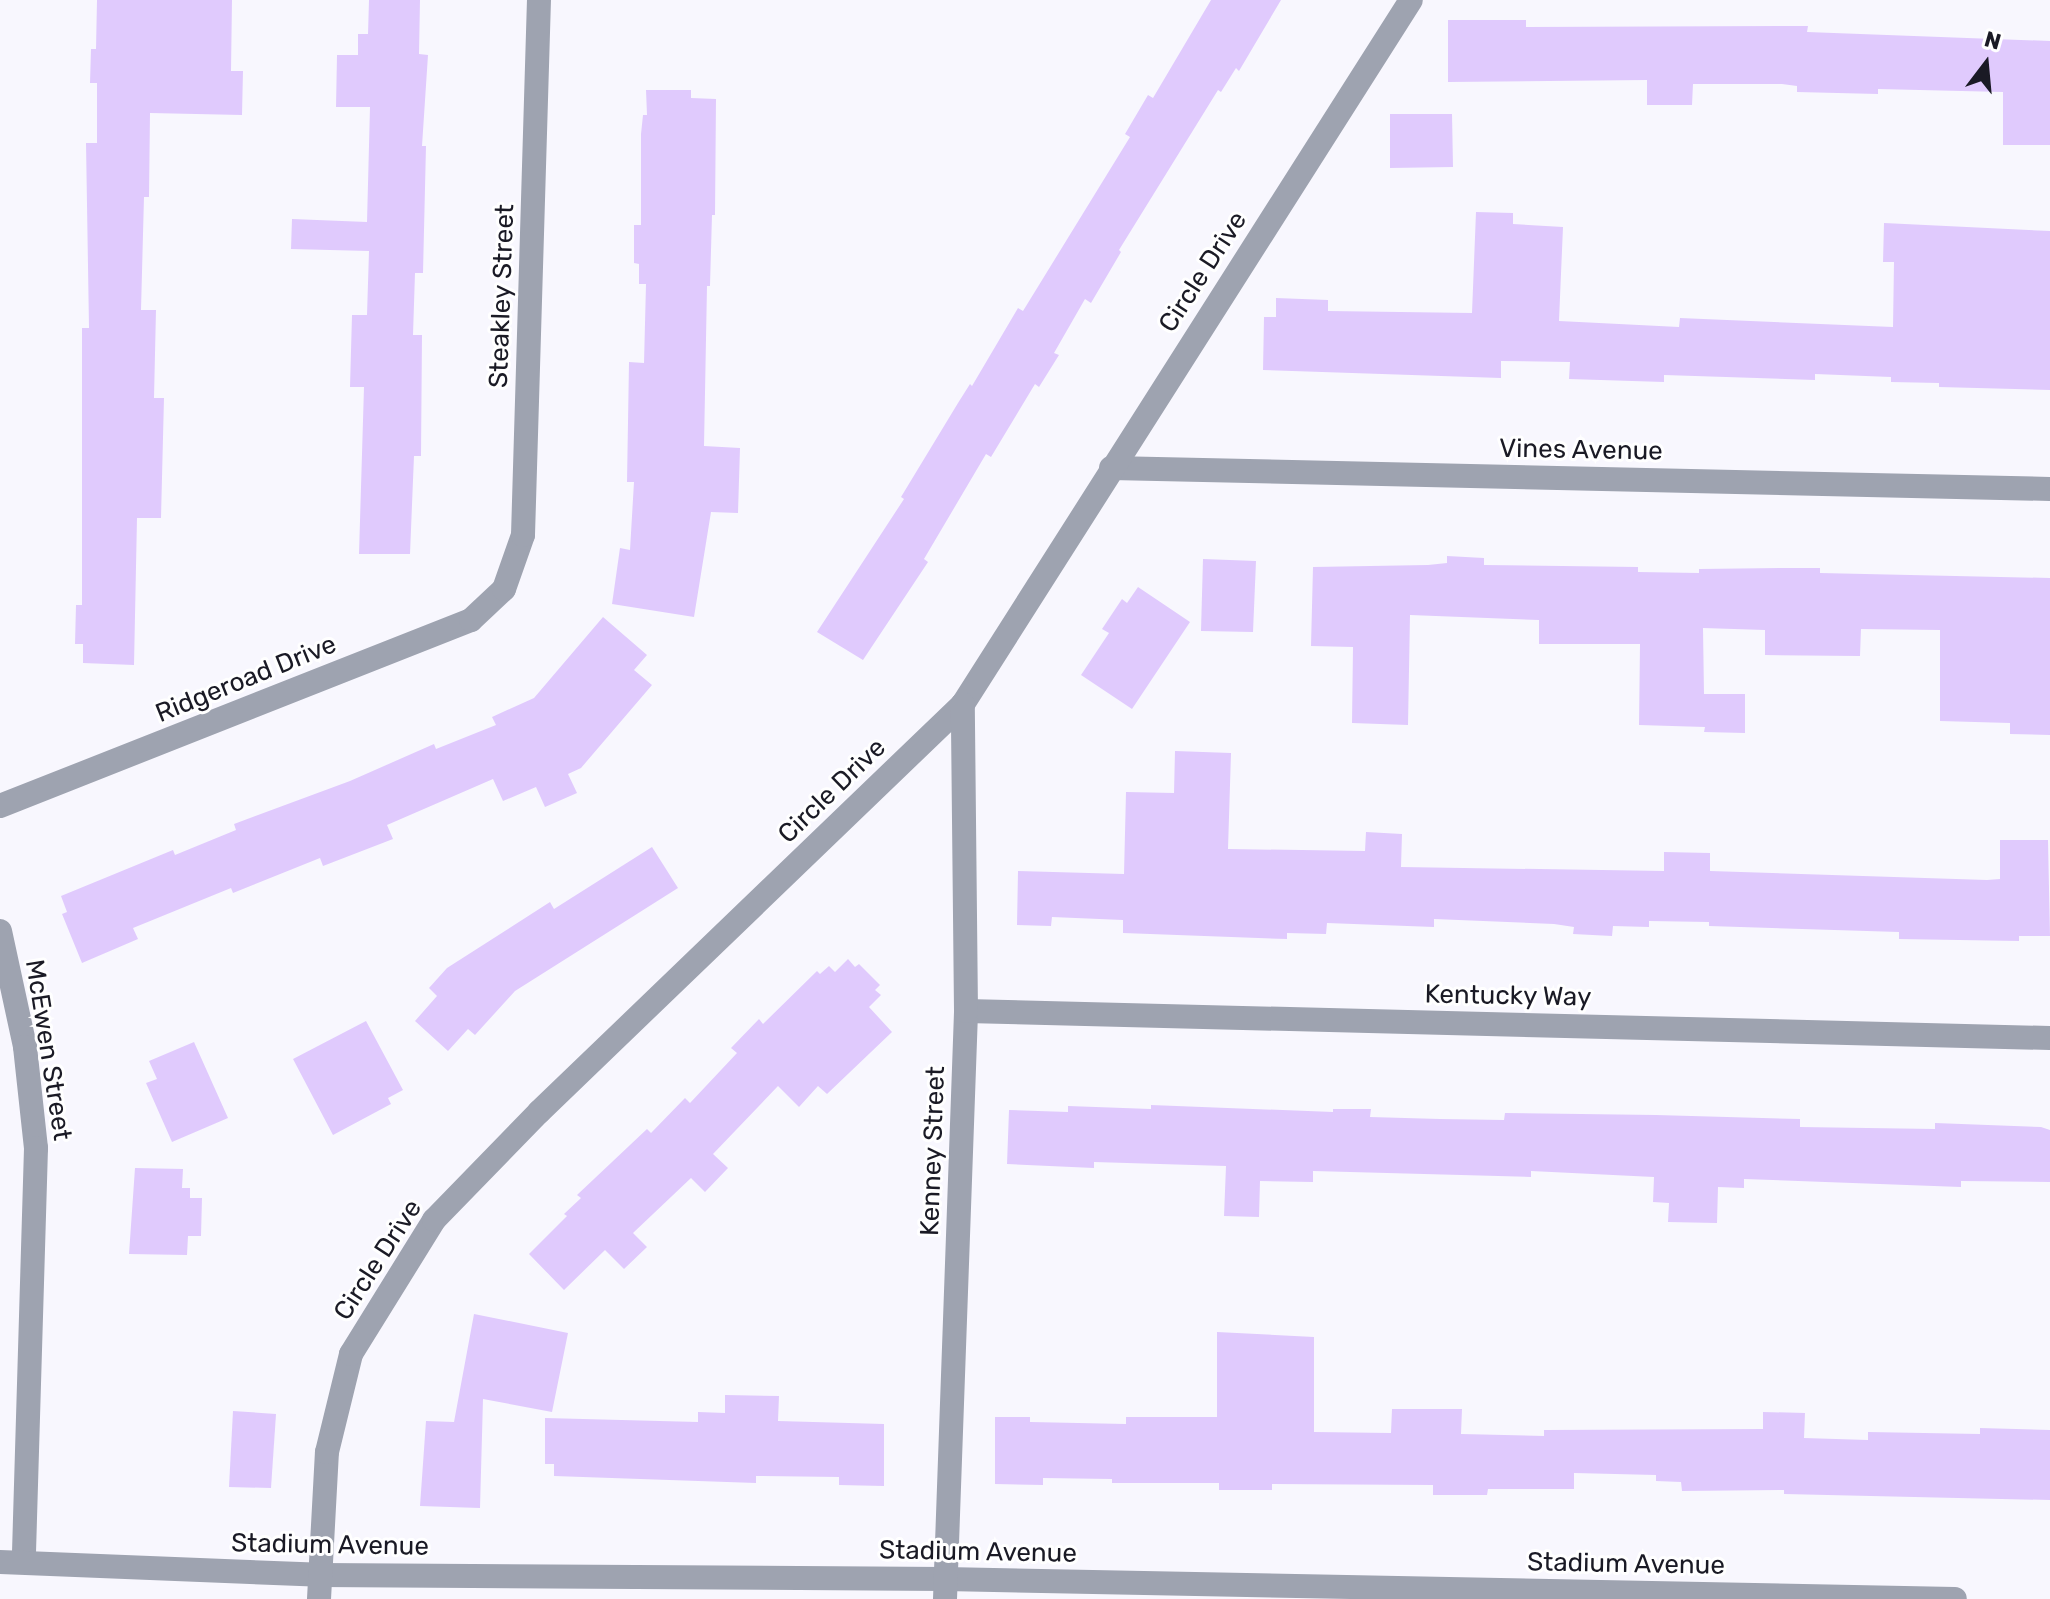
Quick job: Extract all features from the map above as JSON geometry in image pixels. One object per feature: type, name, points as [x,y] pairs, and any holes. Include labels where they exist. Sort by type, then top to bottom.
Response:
[{"type":"street","name":"Steakley Street","points":[[504,589],[523,535],[539,0]]},
{"type":"street","name":"Circle Drive","points":[[320,1587],[327,1452],[351,1354],[434,1220],[539,1112],[963,704],[1411,0]]},
{"type":"street","name":"Vines Avenue","points":[[1111,468],[2050,489]]},
{"type":"street","name":"Ridgeroad Drive","points":[[0,806],[471,620],[504,589]]},
{"type":"street","name":"Kenney Street","points":[[945,1589],[966,1011],[963,704]]},
{"type":"street","name":"McEwen Street","points":[[0,931],[25,1047],[36,1148],[12,1562]]},
{"type":"street","name":"Kentucky Way","points":[[966,1011],[2050,1038]]},
{"type":"street","name":"Stadium Avenue","points":[[12,1562],[320,1587],[945,1589],[1955,1599]]},
{"type":"building","points":[[97,0],[232,0],[231,71],[243,71],[242,115],[150,113],[149,197],[144,197],[141,310],[156,310],[154,398],[164,398],[161,518],[137,518],[134,665],[83,663],[83,644],[75,644],[76,605],[82,605],[82,328],[89,328],[86,143],[97,143],[97,83],[90,83],[91,49],[96,49]]},
{"type":"building","points":[[369,0],[420,0],[419,54],[428,55],[422,146],[426,146],[423,273],[415,273],[413,335],[422,335],[421,456],[414,456],[410,554],[359,554],[364,387],[350,387],[352,315],[367,315],[369,251],[291,249],[292,219],[367,222],[370,107],[336,107],[337,55],[358,55],[358,34],[368,34]]},
{"type":"building","points":[[1211,0],[1281,0],[1239,71],[1236,68],[1221,92],[1218,90],[1119,250],[1121,252],[1091,303],[1085,299],[1054,353],[1059,355],[1039,387],[1035,384],[991,457],[986,454],[924,559],[928,562],[863,660],[817,632],[904,499],[901,497],[1018,308],[1023,311],[1130,137],[1125,134],[1148,95],[1153,98]]},
{"type":"building","points":[[1448,20],[1526,20],[1526,27],[1808,26],[1807,32],[2050,41],[2050,145],[2003,145],[2003,92],[1878,89],[1878,94],[1797,92],[1797,86],[1782,84],[1693,84],[1692,105],[1647,105],[1647,80],[1448,82]]},
{"type":"building","points":[[646,90],[691,90],[691,98],[716,99],[715,215],[712,215],[710,286],[707,286],[704,446],[740,448],[738,513],[711,512],[694,617],[612,604],[620,548],[630,550],[634,482],[627,482],[629,362],[644,363],[646,284],[639,284],[639,264],[634,263],[634,225],[641,225],[641,134],[643,115],[647,115]]},
{"type":"building","points":[[1390,114],[1452,114],[1453,167],[1390,168]]},
{"type":"building","points":[[1476,212],[1513,213],[1513,224],[1563,227],[1559,321],[1679,327],[1680,318],[1893,327],[1894,262],[1883,262],[1884,223],[2050,231],[2050,390],[1939,387],[1939,383],[1891,382],[1891,377],[1815,374],[1815,380],[1664,375],[1664,382],[1569,379],[1570,362],[1501,361],[1501,378],[1263,370],[1264,317],[1276,317],[1276,298],[1328,300],[1328,311],[1472,313]]},
{"type":"building","points":[[1447,556],[1484,558],[1484,565],[1638,567],[1638,572],[1820,568],[1820,573],[2050,578],[2050,735],[2010,734],[2010,723],[1940,721],[1940,630],[1861,629],[1860,656],[1765,655],[1765,630],[1703,628],[1704,694],[1745,694],[1745,733],[1704,732],[1705,727],[1639,725],[1640,644],[1539,644],[1539,620],[1410,615],[1408,725],[1352,723],[1353,647],[1311,646],[1313,567],[1428,565],[1447,563]]},
{"type":"building","points":[[1203,559],[1256,561],[1253,632],[1201,631]]},
{"type":"building","points":[[1138,587],[1190,622],[1132,709],[1081,675],[1109,633],[1102,629],[1122,599],[1127,603]]},
{"type":"building","points":[[603,617],[647,655],[634,670],[652,685],[581,768],[568,774],[577,793],[545,807],[536,787],[503,801],[493,779],[387,825],[393,839],[323,866],[320,858],[233,893],[231,888],[133,928],[138,939],[82,963],[62,914],[67,912],[61,896],[173,850],[175,855],[236,830],[234,824],[350,781],[434,744],[436,749],[496,725],[492,717],[534,698]]},
{"type":"building","points":[[1175,751],[1231,753],[1228,849],[1365,851],[1366,832],[1402,834],[1401,867],[1664,871],[1664,852],[1710,853],[1710,871],[1987,880],[2000,879],[2000,840],[2048,840],[2050,936],[2019,936],[2019,941],[1899,939],[1899,932],[1649,921],[1649,927],[1613,926],[1612,936],[1573,934],[1574,927],[1554,924],[1434,919],[1434,927],[1327,923],[1326,934],[1287,933],[1287,939],[1123,933],[1123,920],[1052,917],[1051,926],[1017,925],[1018,871],[1124,874],[1126,792],[1174,793]]},
{"type":"building","points":[[652,847],[678,888],[515,991],[475,1035],[468,1029],[448,1051],[415,1021],[437,996],[429,988],[447,968],[550,902],[554,909]]},
{"type":"building","points":[[848,959],[855,967],[859,964],[880,985],[875,990],[881,995],[869,1007],[892,1032],[827,1094],[818,1086],[799,1107],[778,1086],[713,1154],[728,1168],[705,1192],[691,1178],[633,1233],[647,1247],[624,1269],[605,1250],[564,1290],[529,1254],[567,1216],[564,1214],[581,1198],[577,1195],[647,1129],[651,1133],[685,1098],[690,1103],[737,1053],[731,1048],[759,1019],[763,1024],[817,971],[820,974],[829,966],[835,972]]},
{"type":"building","points":[[366,1021],[403,1090],[388,1098],[391,1104],[333,1135],[293,1059]]},
{"type":"building","points":[[194,1042],[228,1118],[172,1142],[146,1083],[157,1079],[149,1061]]},
{"type":"building","points":[[1151,1105],[1333,1112],[1333,1109],[1371,1109],[1370,1117],[1440,1119],[1504,1120],[1505,1113],[1656,1115],[1800,1119],[1800,1127],[1935,1129],[1935,1123],[2041,1127],[2050,1130],[2050,1182],[1961,1181],[1961,1187],[1744,1179],[1744,1188],[1718,1187],[1717,1223],[1668,1222],[1669,1203],[1653,1202],[1654,1177],[1531,1171],[1531,1177],[1313,1171],[1313,1182],[1260,1181],[1259,1217],[1224,1216],[1226,1166],[1094,1162],[1094,1168],[1007,1164],[1009,1110],[1068,1112],[1068,1106],[1151,1109]]},
{"type":"building","points":[[135,1168],[183,1169],[182,1188],[190,1188],[190,1198],[202,1198],[201,1236],[188,1236],[187,1255],[129,1254]]},
{"type":"building","points":[[474,1314],[568,1333],[552,1412],[483,1399],[480,1508],[420,1506],[426,1421],[454,1422]]},
{"type":"building","points":[[1217,1332],[1314,1337],[1314,1432],[1391,1433],[1392,1409],[1462,1409],[1461,1434],[1544,1436],[1544,1430],[1763,1429],[1763,1412],[1805,1413],[1804,1438],[1868,1440],[1868,1432],[1980,1434],[1980,1428],[2050,1430],[2050,1500],[1784,1494],[1784,1490],[1682,1491],[1681,1482],[1656,1481],[1656,1475],[1574,1473],[1574,1489],[1488,1489],[1487,1495],[1433,1495],[1433,1485],[1272,1484],[1272,1490],[1219,1490],[1219,1483],[1112,1483],[1112,1479],[1043,1478],[1043,1485],[995,1484],[995,1417],[1030,1417],[1030,1422],[1126,1424],[1126,1417],[1217,1417]]},
{"type":"building","points":[[725,1395],[779,1396],[778,1421],[884,1424],[884,1486],[839,1485],[839,1477],[756,1476],[756,1483],[554,1476],[554,1464],[545,1464],[545,1418],[698,1422],[698,1412],[725,1413]]},
{"type":"building","points":[[233,1411],[276,1414],[271,1488],[229,1487]]}]
